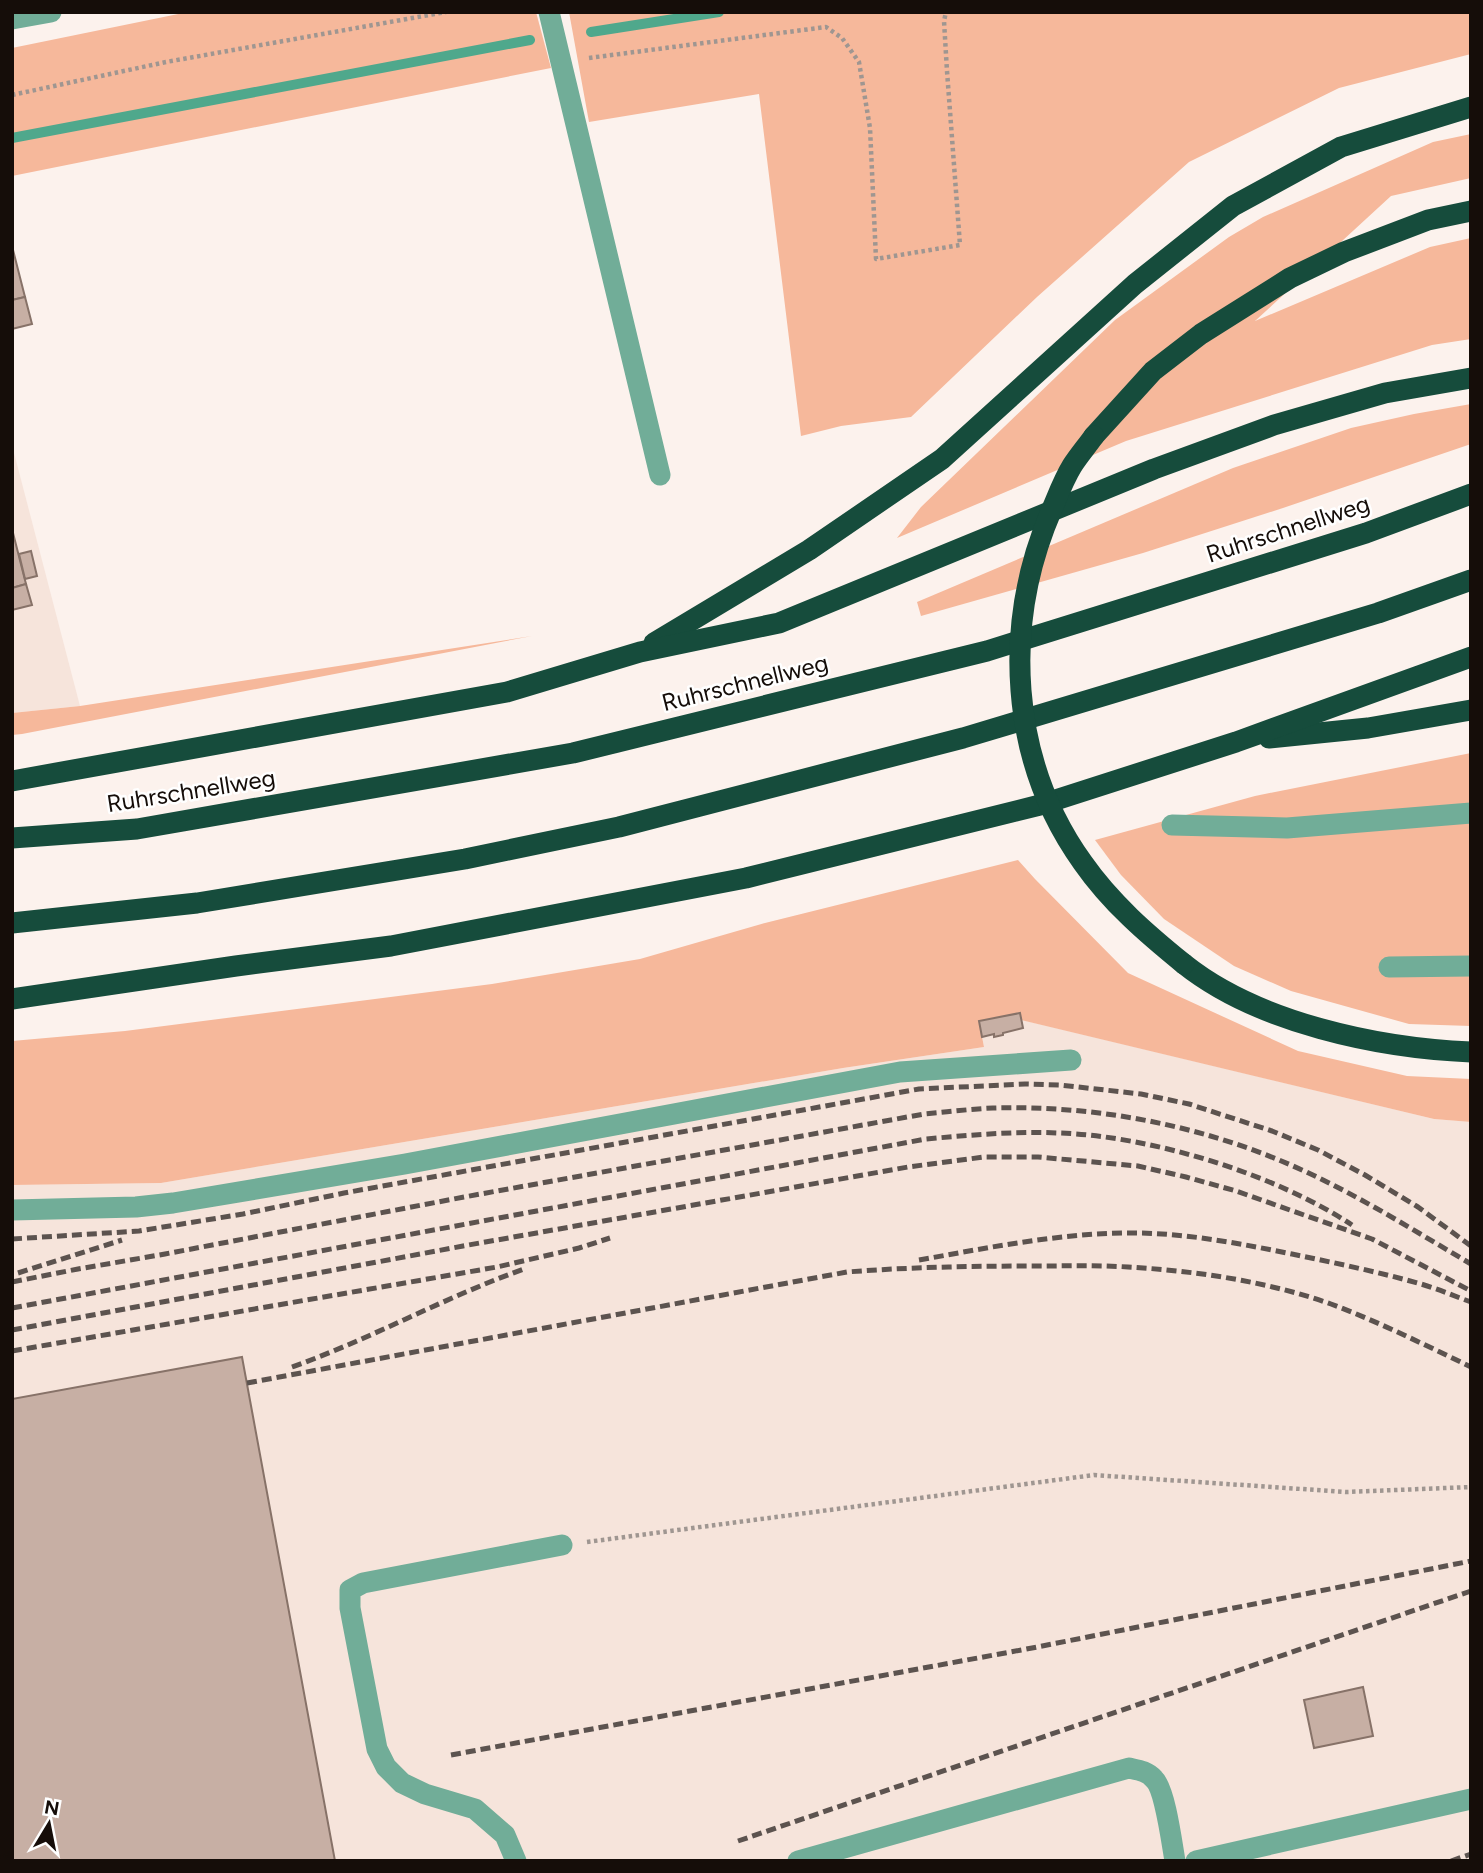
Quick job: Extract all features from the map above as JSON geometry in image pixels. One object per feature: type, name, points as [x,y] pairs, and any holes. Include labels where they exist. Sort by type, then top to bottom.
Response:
[{"type":"highway","points":[[640,652],[809,550],[942,459],[1135,284],[1233,205],[1341,147],[1471,107]]},
{"type":"highway","points":[[1471,211],[1429,220],[1345,252],[1290,278],[1201,334],[1153,371],[1094,436],[1072,467],[1038,540],[1022,621],[1020,661],[1021,695],[1027,737],[1036,773],[1057,821],[1082,862],[1111,899],[1154,940],[1194,972],[1248,1003],[1308,1024],[1404,1046],[1471,1052]]},
{"type":"highway","points":[[12,781],[507,692],[640,652],[779,623],[1154,469],[1274,425],[1385,393],[1471,378]]},
{"type":"highway","name":"Ruhrschnellweg","points":[[12,838],[137,829],[573,753],[987,651],[1366,533],[1471,494]]},
{"type":"highway","points":[[12,923],[197,903],[465,859],[619,827],[963,738],[1378,613],[1471,580]]},
{"type":"highway","points":[[12,999],[391,946],[746,878],[1040,805],[1236,742],[1471,657]]},
{"type":"highway","points":[[1236,742],[1368,728],[1471,709]]},
{"type":"street","points":[[12,19],[51,12]]},
{"type":"street","points":[[549,12],[660,475]]},
{"type":"street","points":[[1172,825],[1287,828],[1471,813]]},
{"type":"street","points":[[1389,967],[1471,966]]},
{"type":"street","points":[[12,1210],[136,1207],[173,1203],[405,1164],[900,1072],[1071,1060]]},
{"type":"street","points":[[516,1861],[505,1835],[475,1809],[425,1794],[402,1783],[386,1767],[377,1749],[350,1608],[350,1590],[363,1583],[562,1545]]},
{"type":"street","points":[[799,1861],[1129,1768],[1144,1771],[1156,1780],[1162,1793],[1175,1861]]},
{"type":"street","points":[[1196,1861],[1471,1799]]},
{"type":"path","points":[[12,95],[166,62],[446,12]]},
{"type":"path","points":[[561,62],[826,27],[842,38],[859,62],[870,128],[876,260],[960,245],[947,71],[944,21],[946,12]]},
{"type":"path","points":[[562,1545],[1094,1475],[1346,1492],[1471,1487]]},
{"type":"shaded area","points":[[188,12],[536,12],[551,68],[12,176],[12,48]]},
{"type":"shaded area","points":[[569,12],[1471,12],[1471,54],[1339,88],[1189,162],[1037,297],[911,417],[841,426],[801,436],[759,94],[589,122]]},
{"type":"shaded area","points":[[1471,134],[1471,178],[1391,196],[1255,321],[1430,247],[1471,238],[1471,339],[1432,345],[1126,441],[897,538],[921,507],[1115,320],[1229,237],[1263,217],[1433,142]]},
{"type":"shaded area","points":[[1471,404],[1471,444],[1143,553],[921,616],[917,602],[1233,468],[1351,428]]},
{"type":"shaded area","points":[[12,445],[80,706],[12,713]]},
{"type":"shaded area","points":[[532,636],[12,735],[12,713],[80,706]]},
{"type":"shaded area","points":[[1471,753],[1471,1026],[1409,1024],[1291,991],[1234,966],[1164,919],[1121,875],[1095,840],[1255,796]]},
{"type":"shaded area","points":[[1018,860],[1128,973],[1298,1051],[1407,1076],[1471,1079],[1471,1122],[1434,1119],[1021,1020],[1020,1013],[979,1021],[984,1047],[843,1068],[161,1183],[12,1185],[12,1041],[125,1031],[492,984],[640,959],[765,923]]},
{"type":"shaded area","points":[[1020,1013],[1022,1020],[1434,1119],[1471,1122],[1471,1861],[12,1861],[12,1185],[161,1183],[843,1068],[984,1047],[979,1021]]},
{"type":"building","points":[[12,246],[25,297],[12,300]]},
{"type":"building","points":[[25,297],[32,324],[12,329],[12,300]]},
{"type":"building","points":[[12,529],[26,584],[12,588]]},
{"type":"building","points":[[31,551],[37,576],[25,579],[19,554]]},
{"type":"building","points":[[26,584],[32,605],[12,610],[12,588]]},
{"type":"building","points":[[1020,1013],[1023,1028],[994,1037],[994,1034],[982,1037],[979,1021]]},
{"type":"building","points":[[242,1357],[335,1861],[12,1861],[12,1399]]},
{"type":"building","points":[[1363,1687],[1373,1736],[1314,1748],[1304,1700]]},
{"type":"waterway","points":[[591,32],[719,12]]},
{"type":"waterway","points":[[12,138],[530,40]]},
{"type":"railway","points":[[12,1239],[139,1231],[919,1089],[1025,1084],[1141,1094],[1189,1104],[1272,1131],[1318,1150],[1365,1175],[1418,1207],[1471,1246]]},
{"type":"railway","points":[[12,1282],[924,1114],[993,1108],[1108,1114],[1146,1120],[1221,1139],[1293,1166],[1339,1188],[1471,1264]]},
{"type":"railway","points":[[12,1308],[926,1139],[993,1134],[1059,1133],[1095,1136],[1172,1150],[1250,1174],[1287,1190],[1352,1225]]},
{"type":"railway","points":[[12,1330],[463,1246],[908,1167],[984,1157],[1038,1157],[1138,1166],[1186,1177],[1236,1191],[1372,1239],[1471,1291]]},
{"type":"railway","points":[[919,1260],[1072,1236],[1167,1234],[1230,1242],[1357,1268],[1421,1284],[1471,1302]]},
{"type":"railway","points":[[12,1351],[497,1267],[610,1238]]},
{"type":"railway","points":[[18,1273],[122,1240]]},
{"type":"railway","points":[[247,1383],[847,1272],[990,1266],[1128,1267],[1205,1274],[1256,1283],[1349,1311],[1471,1367]]},
{"type":"railway","points":[[292,1367],[524,1269]]},
{"type":"railway","points":[[451,1755],[1032,1648],[1471,1561]]},
{"type":"railway","points":[[738,1841],[1471,1591]]},
{"type":"railway","points":[[1451,1861],[1471,1854]]}]
